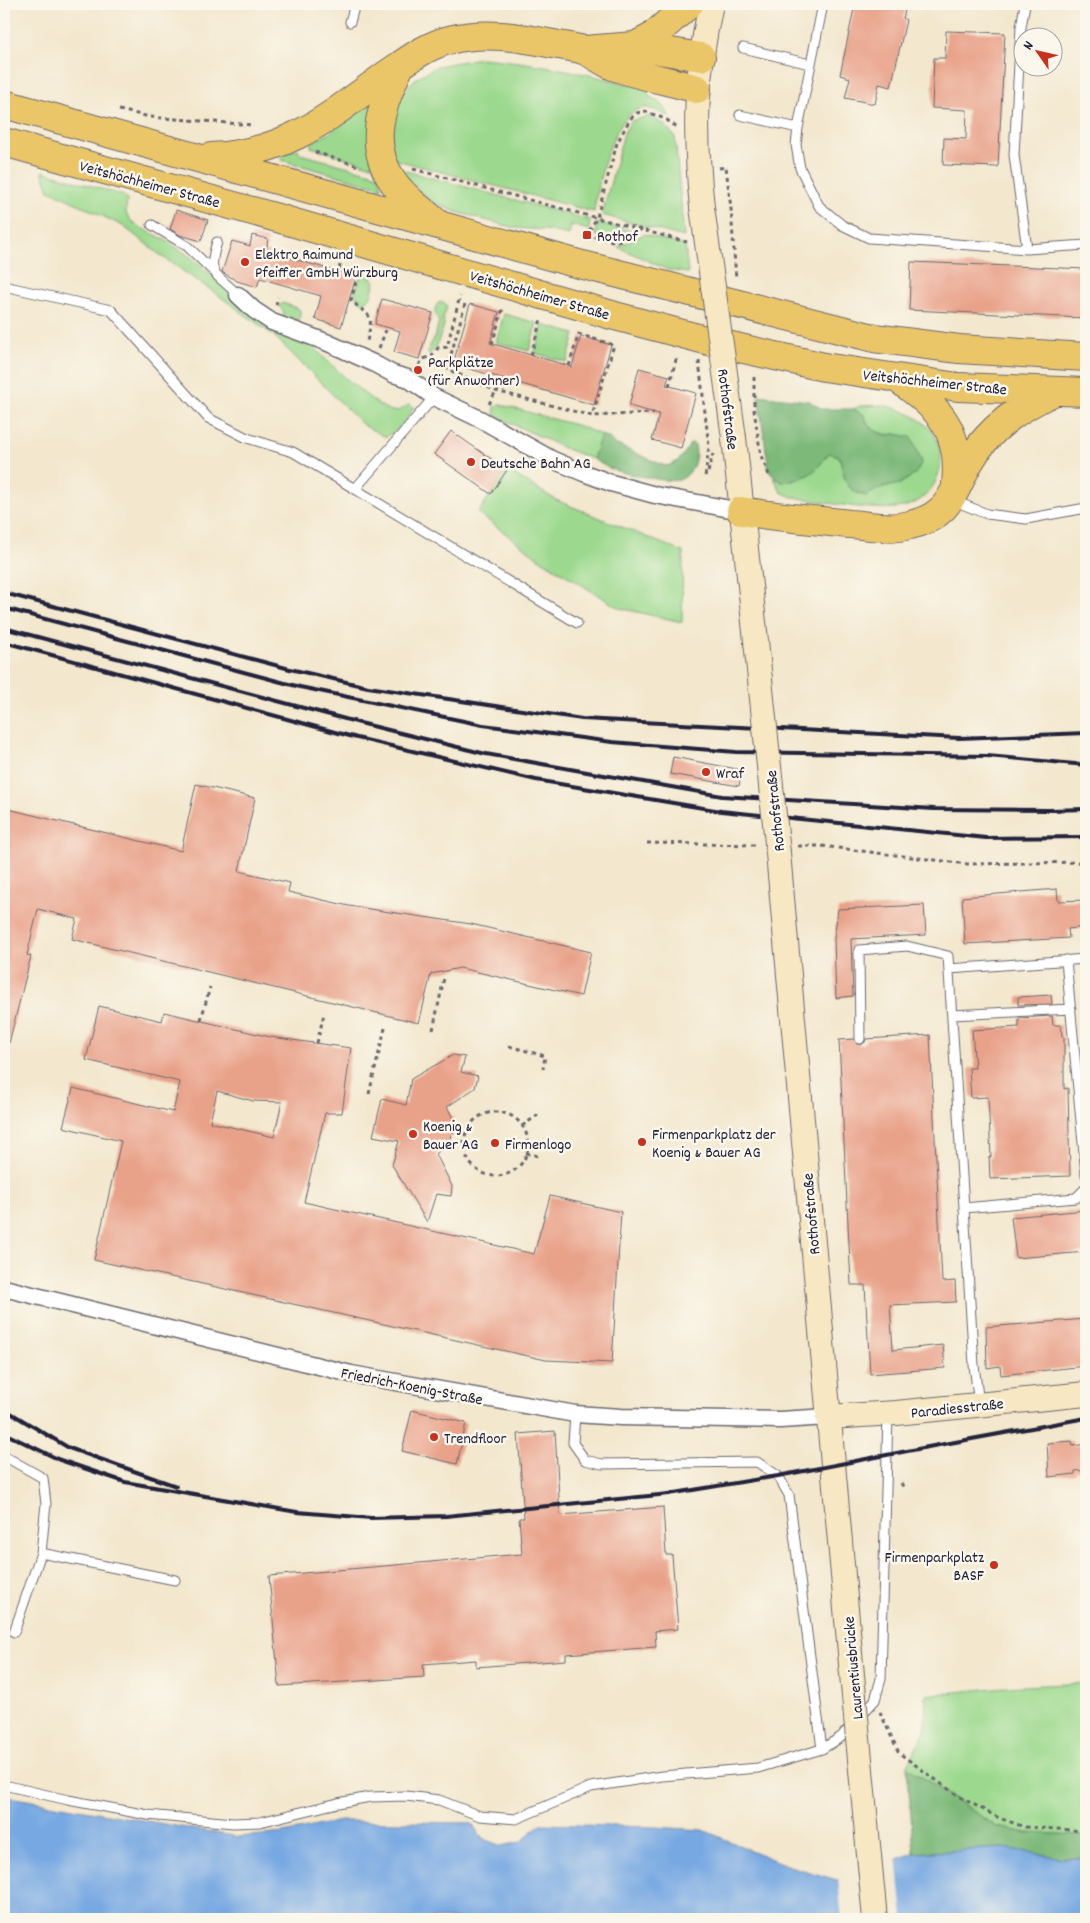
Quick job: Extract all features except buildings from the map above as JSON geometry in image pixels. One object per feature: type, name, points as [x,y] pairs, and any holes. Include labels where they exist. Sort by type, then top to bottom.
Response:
[{"type":"highway","points":[[635,46],[652,37],[690,4]]},
{"type":"highway","points":[[195,157],[229,156],[258,150],[288,140],[318,124],[424,50],[448,40],[476,36],[502,36],[526,38],[584,50],[635,46],[700,56]]},
{"type":"highway","points":[[584,50],[613,66],[697,89]]},
{"type":"highway","points":[[401,65],[382,107],[378,142],[384,163],[392,180],[442,227]]},
{"type":"highway","name":"Veitshöchheimer Straße","points":[[4,104],[442,227],[663,286],[874,338],[959,349],[1086,358]]},
{"type":"highway","name":"Veitshöchheimer Straße","points":[[4,142],[709,341],[824,367],[896,378],[958,386],[1086,392]]},
{"type":"highway","points":[[896,378],[933,406],[948,426],[956,450],[958,467],[953,493]]},
{"type":"highway","points":[[741,511],[788,518],[897,528],[916,524],[928,519],[942,509],[953,493],[970,460],[981,444],[998,426],[1012,414],[1054,391]]},
{"type":"main road","name":"Rothofstraße","points":[[711,4],[700,56],[696,138],[724,440],[741,511],[778,848],[828,1417]]},
{"type":"main road","name":"Paradiesstraße","points":[[828,1417],[888,1414],[1086,1394]]},
{"type":"main road","name":"Laurentiusbrücke","points":[[828,1417],[876,1919]]},
{"type":"street","points":[[238,295],[254,310],[272,322],[363,358],[393,374],[407,378],[434,397],[480,419],[553,460],[602,480],[655,495],[741,511]]},
{"type":"street","name":"Friedrich-Koenig-Straße","points":[[4,1288],[351,1374],[575,1414],[621,1417],[780,1420],[828,1417]]},
{"type":"lane","points":[[350,22],[356,4]]},
{"type":"lane","points":[[823,4],[796,145],[800,168],[819,206],[842,225],[869,238],[1027,249],[1086,245]]},
{"type":"lane","points":[[1024,4],[1014,155],[1027,249]]},
{"type":"lane","points":[[743,48],[810,64]]},
{"type":"lane","points":[[740,115],[798,128]]},
{"type":"lane","points":[[152,225],[187,246],[238,295]]},
{"type":"lane","points":[[213,271],[212,262],[217,242]]},
{"type":"lane","points":[[4,286],[111,310],[208,418],[247,438],[293,452],[577,623]]},
{"type":"lane","points":[[355,489],[434,397]]},
{"type":"lane","points":[[953,493],[988,514],[1026,519],[1086,508]]},
{"type":"lane","points":[[860,1039],[858,950],[907,946],[948,956],[974,1365],[979,1404]]},
{"type":"lane","points":[[949,969],[1086,959]]},
{"type":"lane","points":[[1066,960],[1086,1175]]},
{"type":"lane","points":[[952,1015],[1071,1009]]},
{"type":"lane","points":[[964,1208],[1076,1198],[1086,1188]]},
{"type":"lane","points":[[575,1414],[573,1443],[585,1460],[602,1464],[756,1462],[778,1476],[789,1495],[822,1749]]},
{"type":"lane","points":[[4,1785],[148,1815],[233,1823],[260,1822],[370,1797],[406,1796],[439,1800],[480,1816],[516,1819],[591,1787],[662,1776],[758,1768],[822,1749],[841,1737],[874,1700],[881,1679],[888,1414]]},
{"type":"lane","points":[[4,1456],[43,1478],[46,1504],[41,1553],[14,1632]]},
{"type":"lane","points":[[41,1553],[175,1580]]},
{"type":"path","points":[[642,229],[617,242],[587,235],[597,217],[617,143],[630,119],[636,113],[645,111],[675,125],[679,134]]},
{"type":"path","points":[[726,167],[736,279]]},
{"type":"path","points":[[340,265],[339,270],[358,275],[351,300],[369,314],[371,320],[363,358]]},
{"type":"path","points":[[407,378],[423,359],[432,356],[438,348],[446,348],[460,296]]},
{"type":"path","points":[[465,304],[447,369],[496,391],[592,416],[654,413]]},
{"type":"path","points":[[492,344],[503,308]]},
{"type":"path","points":[[531,355],[541,319]]},
{"type":"path","points":[[569,366],[579,332],[614,344],[592,416]]},
{"type":"path","points":[[669,386],[677,355]]},
{"type":"path","points":[[698,361],[709,446],[705,477],[724,440]]},
{"type":"path","points":[[754,377],[754,410],[761,456],[770,477]]},
{"type":"path","points":[[647,843],[778,848],[822,846],[967,864],[1086,862]]},
{"type":"path","points":[[432,1030],[444,978]]},
{"type":"path","points":[[201,1020],[210,987]]},
{"type":"path","points":[[317,1043],[324,1014]]},
{"type":"path","points":[[370,1094],[385,1028]]},
{"type":"path","points":[[509,1046],[545,1056],[543,1069]]},
{"type":"path","points":[[500,1112],[510,1116],[522,1126],[528,1142],[522,1163],[515,1170],[496,1176],[486,1175],[470,1163],[465,1154],[465,1134],[470,1124],[479,1117],[489,1113],[500,1112]]},
{"type":"path","points":[[522,1126],[538,1115]]},
{"type":"path","points":[[452,1131],[465,1134]]},
{"type":"path","points":[[526,1153],[538,1156]]},
{"type":"path","points":[[874,1700],[899,1753],[958,1796],[999,1818],[1025,1827],[1086,1830]]},
{"type":"green space","points":[[480,58],[565,70],[649,90],[648,96],[666,109],[669,117],[647,108],[635,111],[625,120],[616,133],[603,167],[594,212],[393,159],[390,120],[399,99],[415,79],[437,66]]},
{"type":"green space","points":[[374,96],[375,164],[369,165],[311,147],[311,143],[328,134]]},
{"type":"green space","points":[[650,116],[666,126],[675,137],[684,237],[602,215],[624,133],[631,121]]},
{"type":"green space","points":[[298,149],[300,154],[379,175],[382,188],[281,160],[282,154]]},
{"type":"green space","points":[[398,169],[590,220],[589,230],[571,225],[569,235],[545,230],[515,228],[456,212],[430,201]]},
{"type":"green space","points":[[42,171],[122,195],[127,199],[126,213],[131,221],[164,239],[192,258],[211,274],[311,344],[338,371],[384,408],[395,411],[410,404],[413,407],[408,417],[386,437],[363,425],[273,335],[164,258],[123,226],[49,190]]},
{"type":"green space","points":[[598,223],[633,231],[616,240],[595,235]]},
{"type":"green space","points":[[644,234],[685,246],[688,273],[668,270],[618,247]]},
{"type":"green space","points":[[361,275],[367,275],[375,281],[371,296],[364,304],[354,293]]},
{"type":"green space","points":[[442,302],[447,307],[443,318],[444,325],[436,348],[429,355],[427,351],[435,337],[439,321],[435,308],[438,303]]},
{"type":"green space","points":[[283,303],[299,309],[301,313],[298,321],[282,319],[284,312],[279,306]]},
{"type":"green space","points":[[504,314],[537,323],[529,351],[496,342]]},
{"type":"green space","points":[[543,325],[575,334],[567,362],[534,353]]},
{"type":"green space","points":[[758,395],[809,401],[822,409],[853,409],[864,415],[868,425],[879,433],[911,437],[922,462],[915,474],[900,484],[880,488],[866,496],[858,494],[849,486],[844,476],[839,456],[829,453],[815,470],[807,476],[782,482],[769,471]]},
{"type":"green space","points":[[498,404],[579,426],[601,435],[593,459],[564,448],[498,417],[494,414],[495,407]]},
{"type":"green space","points":[[883,405],[906,412],[917,418],[935,436],[941,458],[939,470],[936,481],[921,499],[910,505],[885,509],[792,497],[781,492],[773,476],[782,482],[793,481],[806,476],[818,467],[829,453],[839,456],[846,481],[858,494],[866,496],[880,488],[890,486],[896,434],[885,434],[876,431],[869,425],[864,415],[853,409],[860,406]]},
{"type":"green space","points":[[601,435],[609,438],[615,444],[665,466],[674,464],[690,444],[693,443],[696,450],[695,460],[691,470],[684,478],[674,481],[617,471],[593,459]]},
{"type":"green space","points":[[507,470],[556,500],[683,552],[682,622],[619,608],[540,559],[478,513]]},
{"type":"green space","points":[[1086,1683],[1086,1835],[1027,1833],[997,1827],[907,1767],[925,1730],[926,1695],[1005,1687]]},
{"type":"green space","points":[[907,1767],[997,1827],[1027,1833],[1086,1835],[1086,1858],[1062,1858],[1004,1848],[914,1853]]},
{"type":"water","points":[[4,1796],[239,1837],[284,1833],[340,1821],[471,1823],[483,1839],[502,1846],[521,1842],[540,1824],[703,1830],[786,1865],[837,1880],[914,1853],[1004,1848],[1062,1858],[1086,1858],[1086,1919],[4,1919]]},
{"type":"pier","points":[[897,1856],[903,1919],[842,1919],[838,1877]]},
{"type":"railway","points":[[4,593],[290,669],[368,687],[582,719],[959,738],[1086,733]]},
{"type":"railway","points":[[4,608],[300,687],[483,725],[612,742],[736,752],[987,756],[1086,765]]},
{"type":"railway","points":[[4,628],[360,723],[486,754],[722,796],[934,809],[1086,809]]},
{"type":"railway","points":[[4,642],[357,738],[536,780],[721,811],[986,838],[1086,837]]},
{"type":"railway","points":[[4,1409],[69,1448],[176,1486]]},
{"type":"railway","points":[[4,1433],[60,1460],[125,1482],[297,1512],[371,1518],[446,1516],[669,1494],[778,1476],[1086,1418]]},
{"type":"place","name":"Rothof","points":[[587,235]]},
{"type":"place","name":"Elektro Raimund Pfeiffer GmbH Würzburg","points":[[245,262]]},
{"type":"place","name":"Parkplätze (für Anwohner)","points":[[418,370]]},
{"type":"place","name":"Deutsche Bahn AG","points":[[471,462]]},
{"type":"place","name":"Wraf","points":[[706,772]]},
{"type":"place","name":"Koenig & Bauer AG","points":[[413,1134]]},
{"type":"place","name":"Firmenparkplatz der Koenig & Bauer AG","points":[[642,1142]]},
{"type":"place","name":"Firmenlogo","points":[[495,1143]]},
{"type":"place","name":"Trendfloor","points":[[434,1437]]},
{"type":"place","name":"Firmenparkplatz BASF","points":[[994,1565]]}]
